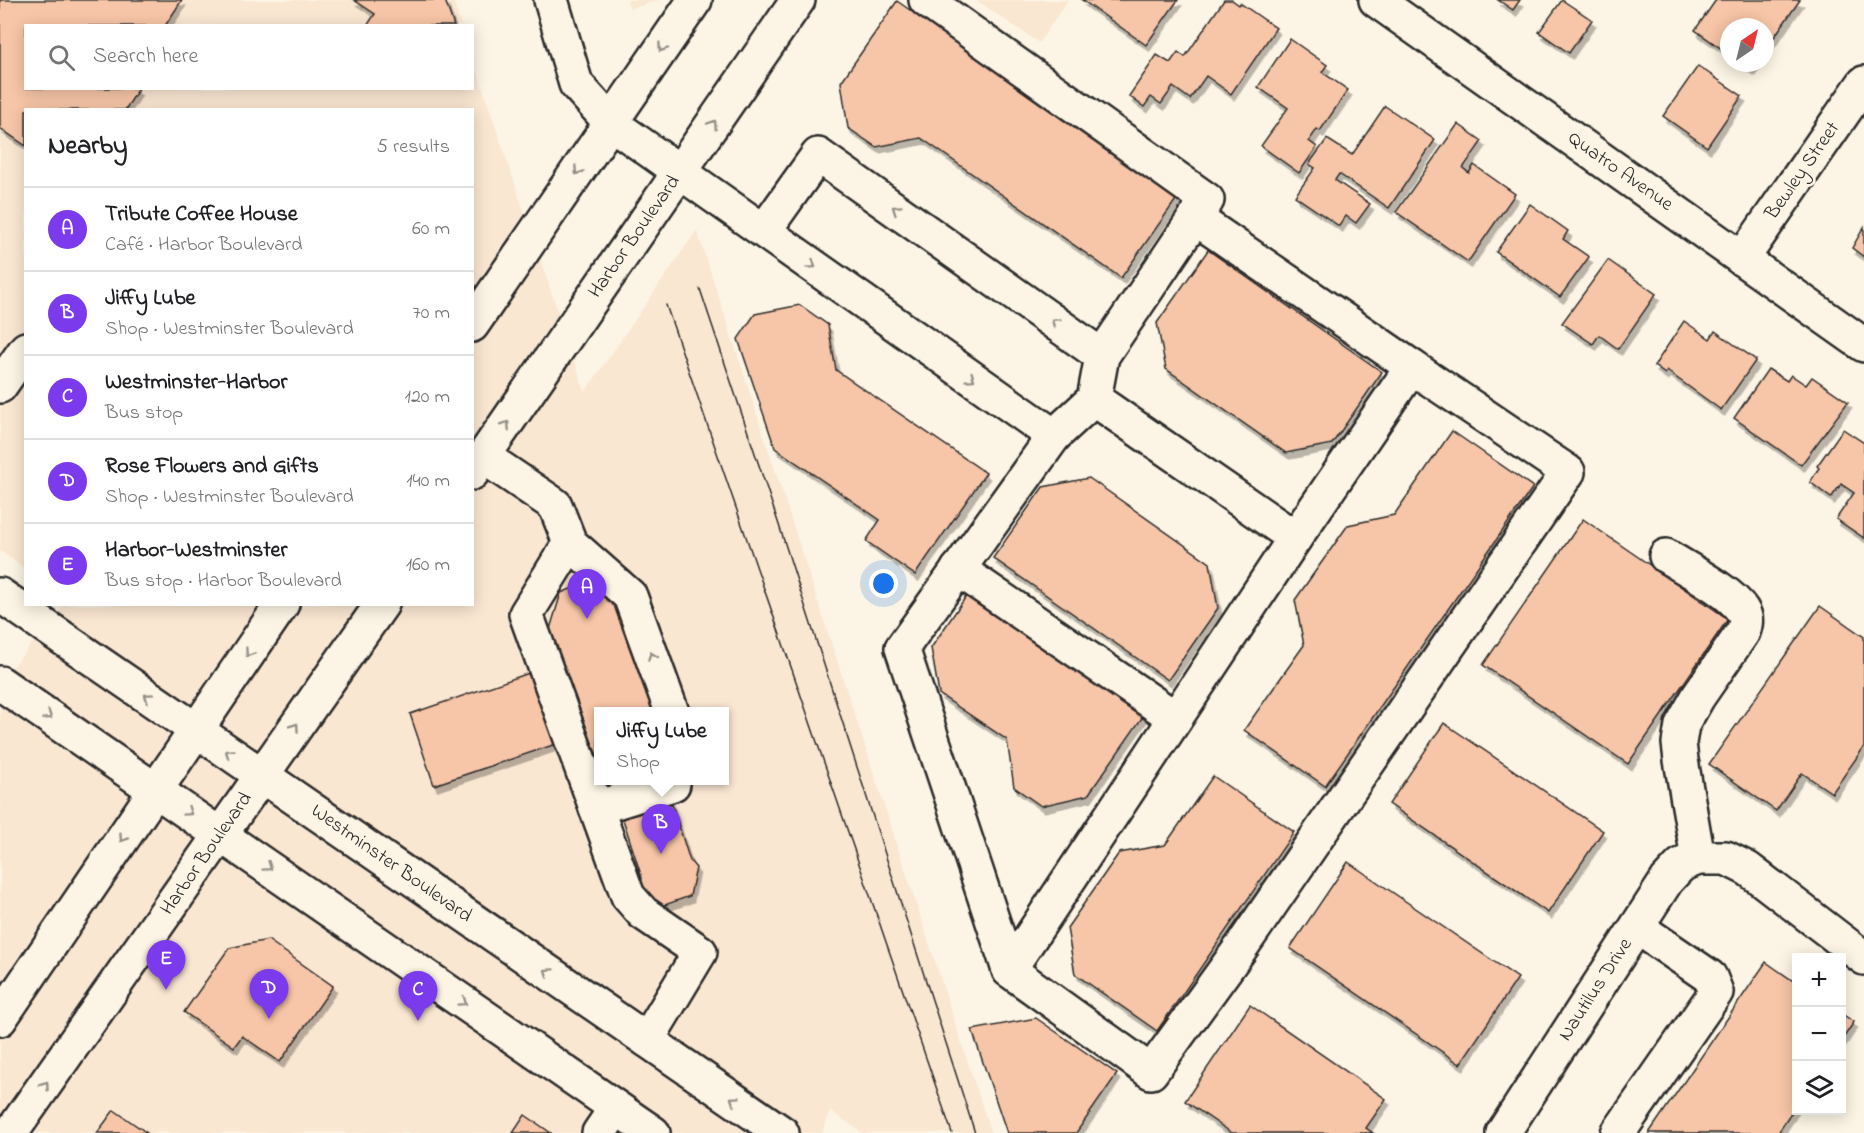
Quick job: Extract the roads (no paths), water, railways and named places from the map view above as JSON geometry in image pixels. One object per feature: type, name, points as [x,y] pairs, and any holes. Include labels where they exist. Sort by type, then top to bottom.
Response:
[{"type":"main road","points":[[550,0],[576,84],[611,123],[1054,436]]},
{"type":"main road","points":[[474,322],[695,0]]},
{"type":"main road","name":"Harbor Boulevard","points":[[478,465],[798,0]]},
{"type":"main road","points":[[926,0],[1207,200],[1102,356],[1094,399],[1054,436],[902,648],[1009,970],[1151,1072],[1240,950],[1568,472],[1196,218]]},
{"type":"main road","name":"Quatro Avenue","points":[[1376,0],[1864,345]]},
{"type":"main road","name":"Bewley Street","points":[[1742,259],[1864,83]]},
{"type":"main road","points":[[764,231],[818,155],[1102,356]]},
{"type":"main road","points":[[0,386],[24,352]]},
{"type":"main road","points":[[1009,970],[1295,538],[1412,367]]},
{"type":"main road","points":[[1094,399],[1295,538]]},
{"type":"main road","points":[[478,465],[555,505],[570,543],[630,596],[671,707]]},
{"type":"main road","points":[[570,543],[526,614],[628,896],[643,913],[700,952],[647,1040]]},
{"type":"main road","points":[[1666,556],[1728,595],[1743,611],[1746,623],[1743,632],[1698,697],[1682,725],[1679,743],[1681,760],[1698,858],[1726,858],[1748,869],[1864,958]]},
{"type":"main road","points":[[958,569],[1175,718]]},
{"type":"main road","name":"Westminster Boulevard","points":[[0,595],[783,1133]]},
{"type":"main road","points":[[0,1019],[281,606]]},
{"type":"main road","name":"Harbor Boulevard","points":[[11,1133],[381,606]]},
{"type":"main road","points":[[0,683],[220,834],[608,1120],[653,1133]]},
{"type":"main road","points":[[596,808],[669,785]]},
{"type":"main road","name":"Nautilus Drive","points":[[1503,1133],[1667,880],[1681,865],[1698,858]]},
{"type":"main road","points":[[1618,1133],[1716,992],[1710,976],[1637,927]]},
{"type":"tram line","points":[[700,289],[778,522],[975,1133]]},
{"type":"tram line","points":[[666,305],[952,1133]]},
{"type":"place","name":"Tribute Coffee House","points":[[587,619]]},
{"type":"place","name":"Jiffy Lube","points":[[661,854]]},
{"type":"place","name":"Harbor-Westminster","points":[[166,990]]},
{"type":"place","name":"Rose Flowers and Gifts","points":[[269,1019]]},
{"type":"place","name":"Westminster-Harbor","points":[[418,1021]]}]
